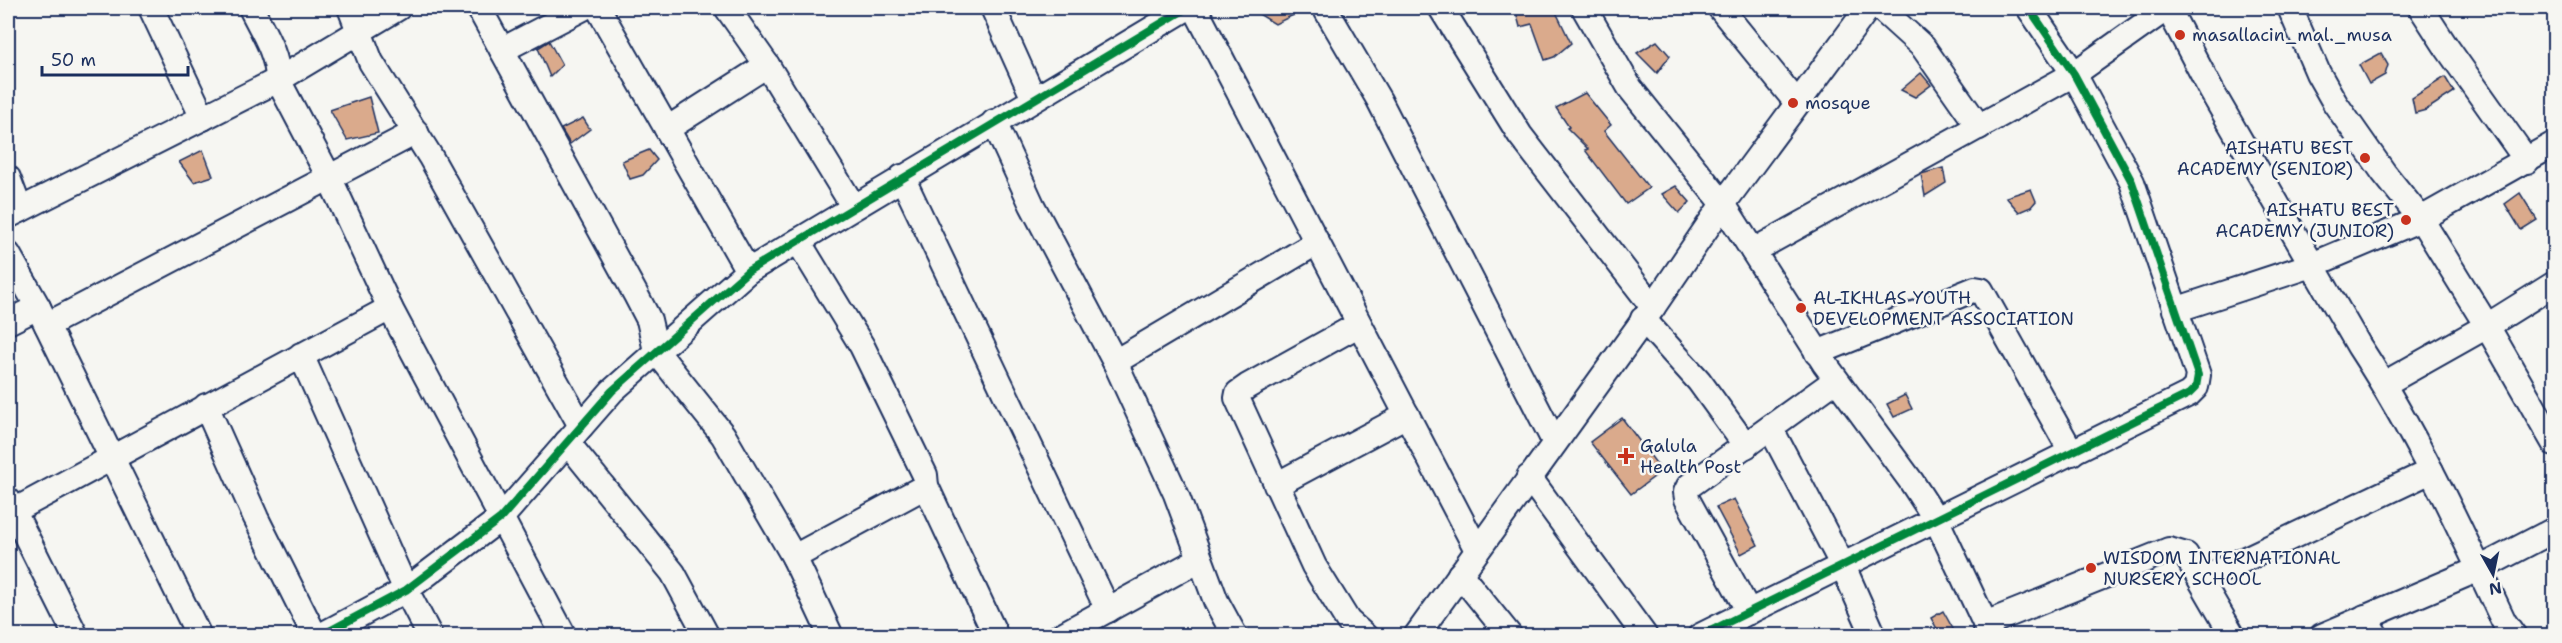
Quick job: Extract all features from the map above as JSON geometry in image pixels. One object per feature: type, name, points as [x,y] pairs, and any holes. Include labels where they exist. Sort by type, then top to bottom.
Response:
[{"type":"street","points":[[151,8],[203,118]]},
{"type":"street","points":[[251,8],[275,57],[278,80],[330,178],[390,308],[564,636]]},
{"type":"street","points":[[350,8],[371,62],[416,132],[512,300],[574,434],[673,573],[707,636]]},
{"type":"street","points":[[8,178],[14,213],[278,80],[398,8]]},
{"type":"street","points":[[479,8],[649,320],[656,351],[723,435],[794,556],[831,636]]},
{"type":"street","points":[[502,50],[583,8]]},
{"type":"street","points":[[598,8],[748,271]]},
{"type":"street","points":[[727,8],[767,65],[853,206]]},
{"type":"street","points":[[993,8],[1034,99]]},
{"type":"street","points":[[320,636],[406,590],[501,518],[612,391],[748,271],[1187,8]]},
{"type":"street","points":[[1195,8],[1477,550]]},
{"type":"street","points":[[1325,8],[1379,99],[1554,441]]},
{"type":"street","points":[[1441,8],[1520,135],[1746,447]]},
{"type":"street","points":[[1584,8],[1630,88],[1723,204],[1817,353],[1904,471],[1937,521],[1988,630],[2169,550],[2186,555],[2233,636]]},
{"type":"street","points":[[1720,8],[1797,103]]},
{"type":"street","points":[[1416,636],[1648,313],[1723,204],[1868,8]]},
{"type":"street","points":[[1880,8],[1923,46],[1979,127]]},
{"type":"street","points":[[1700,636],[1937,521],[2189,394],[2196,387],[2198,375],[2132,182],[2074,74],[2029,8]]},
{"type":"street","points":[[1753,251],[2074,74],[2167,8],[2211,90],[2359,346],[2384,384],[2431,471],[2504,621],[2514,636]]},
{"type":"street","points":[[2290,8],[2318,73],[2335,103],[2384,173],[2421,219],[2554,443]]},
{"type":"street","points":[[2421,8],[2527,162]]},
{"type":"street","points":[[667,129],[767,65]]},
{"type":"street","points":[[994,123],[1032,205],[1115,362],[1176,495],[1216,601],[1236,636]]},
{"type":"street","points":[[8,322],[42,316],[330,178],[416,132]]},
{"type":"street","points":[[2175,310],[2312,265],[2421,219],[2527,162],[2554,144]]},
{"type":"street","points":[[902,177],[1108,610]]},
{"type":"street","points":[[798,241],[862,346],[925,475],[926,486],[996,636]]},
{"type":"street","points":[[1115,362],[1316,243]]},
{"type":"street","points":[[8,254],[113,457],[199,636]]},
{"type":"street","points":[[2384,384],[2487,327],[2554,284]]},
{"type":"street","points":[[1817,353],[1975,289],[1981,290],[2072,453]]},
{"type":"street","points":[[76,636],[9,508],[113,457],[390,308]]},
{"type":"street","points":[[1358,325],[1238,393],[1238,404],[1314,566],[1348,621],[1365,636]]},
{"type":"street","points":[[301,355],[406,590],[430,636]]},
{"type":"street","points":[[1749,612],[1687,499],[1686,492],[1689,486],[1836,380]]},
{"type":"street","points":[[206,406],[256,518],[315,636]]},
{"type":"street","points":[[1276,485],[1407,415]]},
{"type":"street","points":[[1771,429],[1843,566],[1874,636]]},
{"type":"street","points":[[2200,580],[2431,471]]},
{"type":"street","points":[[1529,477],[1645,636]]},
{"type":"street","points":[[794,556],[926,486]]},
{"type":"street","points":[[2322,636],[2371,626],[2554,530]]},
{"type":"street","points":[[1060,636],[1200,559]]},
{"type":"street","points":[[1460,574],[1510,636]]},
{"type":"building","points":[[1249,8],[1308,8],[1275,24]]},
{"type":"building","points":[[1515,8],[1554,8],[1571,43],[1554,57],[1545,60],[1532,24],[1520,27]]},
{"type":"building","points":[[549,41],[562,65],[550,77],[538,48]]},
{"type":"building","points":[[1657,41],[1670,56],[1657,73],[1637,53]]},
{"type":"building","points":[[2381,53],[2388,65],[2385,75],[2369,84],[2359,65]]},
{"type":"building","points":[[1921,73],[1931,85],[1915,97],[1901,90]]},
{"type":"building","points":[[2445,77],[2454,92],[2426,110],[2415,113],[2412,98]]},
{"type":"building","points":[[1585,93],[1611,125],[1604,131],[1649,188],[1626,204],[1585,150],[1588,149],[1567,128],[1569,127],[1556,108]]},
{"type":"building","points":[[369,97],[378,133],[347,140],[330,110]]},
{"type":"building","points":[[583,118],[590,129],[570,144],[561,129]]},
{"type":"building","points":[[203,150],[213,176],[194,182],[179,162]]},
{"type":"building","points":[[649,150],[657,160],[643,175],[630,179],[622,161]]},
{"type":"building","points":[[1943,168],[1946,183],[1925,196],[1921,174]]},
{"type":"building","points":[[1676,186],[1690,202],[1679,213],[1662,194]]},
{"type":"building","points":[[2031,189],[2036,201],[2031,207],[2019,212],[2006,197]]},
{"type":"building","points":[[2520,193],[2537,220],[2521,230],[2505,204]]},
{"type":"building","points":[[1905,395],[1912,409],[1894,417],[1887,404]]},
{"type":"building","name":"Galula Health Post","points":[[1622,418],[1662,471],[1631,494],[1590,442]]},
{"type":"building","points":[[1734,499],[1758,545],[1741,554],[1716,507]]},
{"type":"building","points":[[1943,611],[1957,636],[1941,636],[1931,618]]},
{"type":"cycle path","points":[[320,636],[406,590],[501,518],[612,391],[748,271],[1187,8]]},
{"type":"cycle path","points":[[1700,636],[2189,394],[2196,387],[2198,375],[2132,182],[2074,74],[2029,8]]},
{"type":"place","name":"masallacin_mal._musa","points":[[2180,35]]},
{"type":"place","name":"mosque","points":[[1793,103]]},
{"type":"place","name":"AISHATU BEST ACADEMY (SENIOR)","points":[[2365,158]]},
{"type":"place","name":"AISHATU BEST ACADEMY (JUNIOR)","points":[[2406,220]]},
{"type":"place","name":"AL-IKHLAS YOUTH DEVELOPMENT ASSOCIATION","points":[[1801,308]]},
{"type":"place","name":"Galula Health Post","points":[[1626,456]]},
{"type":"place","name":"WISDOM INTERNATIONAL NURSERY SCHOOL","points":[[2091,568]]}]
